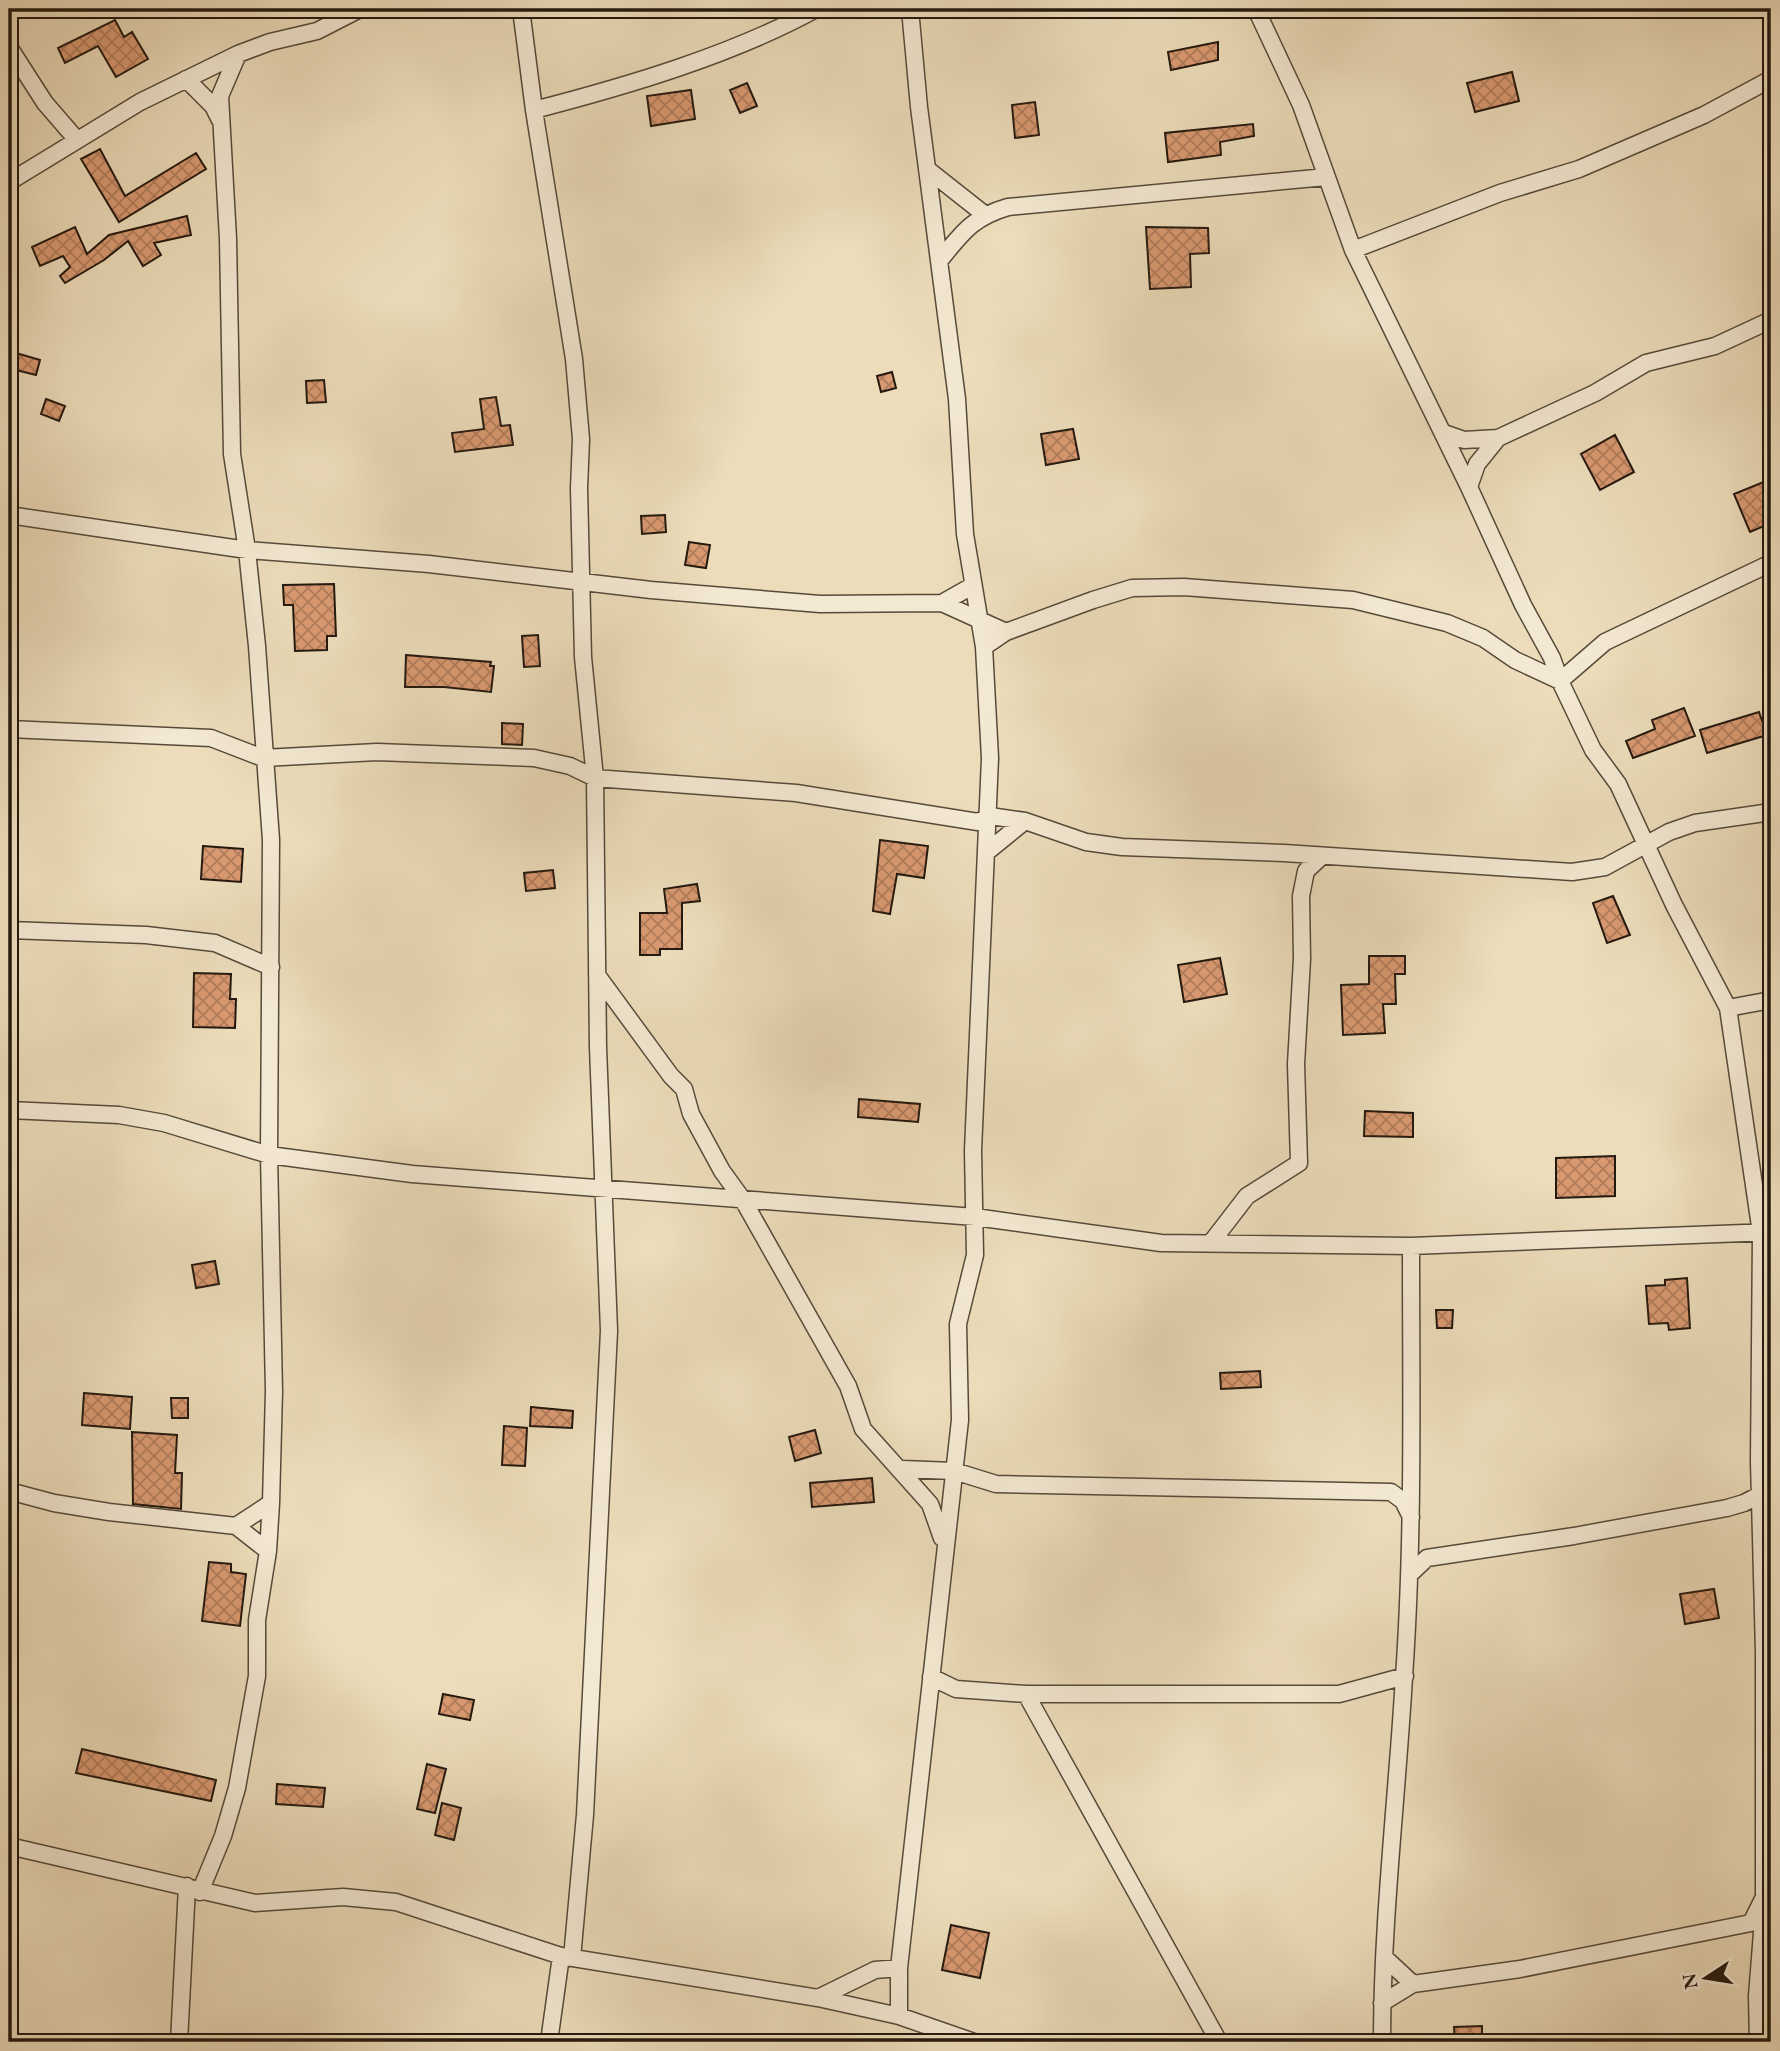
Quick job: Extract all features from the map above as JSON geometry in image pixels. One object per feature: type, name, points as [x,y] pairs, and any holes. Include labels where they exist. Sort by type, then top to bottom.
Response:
[{"type":"street","points":[[9,182],[140,102],[186,79],[270,42],[317,31],[360,9]]},
{"type":"street","points":[[521,9],[534,110],[574,359],[581,439],[580,582],[595,778],[597,975],[609,1344],[585,1815],[566,1957],[549,2042]]},
{"type":"street","points":[[534,110],[585,97],[695,60],[788,24],[816,9]]},
{"type":"street","points":[[899,2016],[899,1968],[960,1420],[958,1324],[975,1255],[973,1151],[990,816],[984,647],[965,534],[957,399],[927,169],[910,9]]},
{"type":"street","points":[[1261,10],[1301,105],[1353,250],[1444,433],[1522,605],[1552,658],[1593,750],[1618,784],[1728,1008],[1766,1232],[1764,1652],[1767,1900],[1762,1921],[1757,1996],[1758,2042]]},
{"type":"street","points":[[9,47],[45,103],[77,140]]},
{"type":"street","points":[[179,2042],[194,1889],[223,1836],[237,1788],[257,1676],[257,1620],[268,1551],[271,1503],[274,1391],[269,1155],[271,840],[257,646],[247,550],[232,454],[220,96],[238,54]]},
{"type":"street","points":[[186,79],[212,106],[222,125]]},
{"type":"street","points":[[1353,250],[1500,193],[1579,169],[1704,115],[1771,79]]},
{"type":"street","points":[[927,169],[984,214]]},
{"type":"street","points":[[940,260],[966,229],[984,214],[1008,206],[1326,177]]},
{"type":"street","points":[[1444,433],[1464,440],[1498,438],[1595,393],[1646,363],[1715,345],[1771,320]]},
{"type":"street","points":[[1469,487],[1477,464],[1498,438]]},
{"type":"street","points":[[9,515],[247,550],[429,564],[580,582],[820,604],[942,603],[1006,632]]},
{"type":"street","points":[[1560,681],[1605,642],[1771,563]]},
{"type":"street","points":[[942,603],[972,586]]},
{"type":"street","points":[[984,647],[1006,632],[1132,588],[1184,587],[1353,600],[1447,623],[1483,638],[1515,660],[1560,681]]},
{"type":"street","points":[[9,729],[211,738],[263,758],[377,752],[534,758],[570,766],[595,778],[796,793],[978,822],[990,816],[1025,821],[1086,842],[1122,847],[1572,872],[1605,867],[1646,844],[1695,823],[1771,812]]},
{"type":"street","points":[[988,851],[1025,821]]},
{"type":"street","points":[[1210,1244],[1247,1196],[1299,1163],[1296,1064],[1302,959],[1301,896],[1306,871],[1321,857]]},
{"type":"street","points":[[9,930],[146,935],[215,943],[271,967]]},
{"type":"street","points":[[597,975],[671,1076],[684,1089],[697,1125],[722,1171],[743,1200],[848,1386],[863,1429],[886,1458],[902,1469],[934,1510],[945,1547]]},
{"type":"street","points":[[1728,1008],[1771,1000]]},
{"type":"street","points":[[9,1110],[119,1115],[164,1123],[269,1155],[412,1174],[975,1217],[1161,1243],[1411,1247],[1766,1232]]},
{"type":"street","points":[[1382,2042],[1384,1958],[1405,1676],[1412,1519],[1411,1247]]},
{"type":"street","points":[[902,1469],[954,1471],[996,1484],[1391,1492],[1404,1501],[1412,1519]]},
{"type":"street","points":[[9,1491],[82,1508],[236,1526],[268,1551]]},
{"type":"street","points":[[1409,1575],[1427,1558],[1574,1536],[1701,1512],[1744,1503],[1766,1491]]},
{"type":"street","points":[[236,1526],[271,1503]]},
{"type":"street","points":[[1410,1546],[1427,1558]]},
{"type":"street","points":[[931,1677],[956,1689],[1026,1694],[1339,1694],[1405,1676]]},
{"type":"street","points":[[928,1711],[956,1689]]},
{"type":"street","points":[[1026,1694],[1216,2039]]},
{"type":"street","points":[[9,1846],[255,1903],[344,1897],[396,1902],[566,1957],[818,1998],[899,2016],[974,2042]]},
{"type":"street","points":[[1382,2003],[1413,1984],[1520,1969],[1762,1921]]},
{"type":"street","points":[[1384,1958],[1413,1984]]},
{"type":"street","points":[[818,1998],[875,1970],[899,1968]]},
{"type":"building","points":[[115,20],[124,37],[132,32],[148,59],[116,77],[98,46],[65,63],[58,48]]},
{"type":"building","points":[[1218,42],[1218,60],[1171,70],[1168,52]]},
{"type":"building","points":[[1512,72],[1519,101],[1475,112],[1467,83]]},
{"type":"building","points":[[747,83],[757,106],[740,113],[730,90]]},
{"type":"building","points":[[691,90],[695,119],[651,126],[647,96]]},
{"type":"building","points":[[1035,102],[1039,135],[1015,138],[1012,105]]},
{"type":"building","points":[[1253,124],[1254,136],[1220,142],[1221,155],[1168,162],[1165,133]]},
{"type":"building","points":[[100,149],[125,196],[196,153],[206,169],[119,222],[81,159]]},
{"type":"building","points":[[187,216],[191,235],[154,243],[161,255],[143,266],[128,241],[104,260],[65,283],[60,276],[70,267],[63,256],[40,266],[32,247],[75,227],[87,254],[109,235]]},
{"type":"building","points":[[1146,227],[1208,228],[1209,253],[1190,254],[1191,287],[1150,289]]},
{"type":"building","points":[[16,353],[40,360],[36,375],[12,369]]},
{"type":"building","points":[[892,372],[896,388],[881,392],[877,376]]},
{"type":"building","points":[[324,380],[326,402],[307,403],[306,381]]},
{"type":"building","points":[[496,397],[501,426],[510,425],[513,445],[455,452],[452,433],[484,429],[480,399]]},
{"type":"building","points":[[46,399],[65,406],[59,421],[41,414]]},
{"type":"building","points":[[1073,429],[1079,459],[1046,465],[1041,434]]},
{"type":"building","points":[[1615,435],[1634,472],[1600,490],[1581,454]]},
{"type":"building","points":[[1771,479],[1771,523],[1750,532],[1734,494]]},
{"type":"building","points":[[665,515],[666,532],[642,534],[641,516]]},
{"type":"building","points":[[689,542],[710,545],[706,568],[685,565]]},
{"type":"building","points":[[334,584],[336,636],[327,636],[327,650],[295,651],[293,605],[284,605],[283,585]]},
{"type":"building","points":[[538,635],[540,666],[524,667],[522,636]]},
{"type":"building","points":[[406,655],[491,662],[490,666],[494,666],[491,692],[444,687],[405,687]]},
{"type":"building","points":[[1684,708],[1695,736],[1633,758],[1626,741],[1655,729],[1652,720]]},
{"type":"building","points":[[1759,712],[1767,735],[1707,753],[1700,730]]},
{"type":"building","points":[[502,723],[523,724],[522,745],[502,744]]},
{"type":"building","points":[[880,840],[928,846],[924,878],[897,874],[890,914],[873,911]]},
{"type":"building","points":[[203,846],[243,849],[241,882],[201,879]]},
{"type":"building","points":[[553,870],[555,888],[526,891],[524,873]]},
{"type":"building","points":[[697,884],[700,901],[682,903],[682,949],[660,949],[660,955],[640,955],[640,913],[667,913],[664,889]]},
{"type":"building","points":[[1613,896],[1630,935],[1607,943],[1593,903]]},
{"type":"building","points":[[1369,956],[1405,956],[1405,974],[1395,974],[1396,1004],[1383,1004],[1385,1033],[1343,1035],[1341,985],[1369,984]]},
{"type":"building","points":[[1220,958],[1227,994],[1184,1002],[1178,965]]},
{"type":"building","points":[[194,973],[231,974],[230,999],[236,999],[235,1028],[193,1027]]},
{"type":"building","points":[[859,1099],[920,1104],[918,1122],[858,1117]]},
{"type":"building","points":[[1365,1111],[1413,1113],[1413,1137],[1364,1136]]},
{"type":"building","points":[[1615,1156],[1615,1196],[1556,1198],[1556,1158]]},
{"type":"building","points":[[215,1261],[219,1284],[196,1288],[192,1265]]},
{"type":"building","points":[[1687,1278],[1690,1328],[1669,1330],[1668,1323],[1649,1324],[1646,1286],[1665,1285],[1665,1280]]},
{"type":"building","points":[[1436,1310],[1453,1310],[1452,1328],[1437,1328]]},
{"type":"building","points":[[1260,1371],[1261,1387],[1221,1389],[1220,1373]]},
{"type":"building","points":[[84,1393],[132,1397],[130,1429],[82,1425]]},
{"type":"building","points":[[171,1398],[188,1398],[188,1418],[172,1418]]},
{"type":"building","points":[[531,1407],[573,1411],[572,1428],[530,1426]]},
{"type":"building","points":[[504,1426],[527,1428],[525,1466],[502,1465]]},
{"type":"building","points":[[815,1430],[821,1453],[795,1461],[789,1437]]},
{"type":"building","points":[[132,1432],[177,1435],[175,1473],[182,1473],[181,1509],[133,1504]]},
{"type":"building","points":[[872,1478],[874,1502],[812,1507],[810,1483]]},
{"type":"building","points":[[209,1562],[231,1564],[231,1572],[246,1574],[240,1626],[202,1621]]},
{"type":"building","points":[[1714,1589],[1719,1618],[1685,1624],[1680,1594]]},
{"type":"building","points":[[443,1694],[474,1700],[470,1720],[439,1714]]},
{"type":"building","points":[[82,1749],[216,1780],[211,1801],[76,1773]]},
{"type":"building","points":[[427,1764],[446,1769],[435,1813],[417,1809]]},
{"type":"building","points":[[277,1784],[325,1788],[323,1807],[276,1804]]},
{"type":"building","points":[[442,1803],[461,1808],[454,1840],[435,1835]]},
{"type":"building","points":[[951,1925],[989,1933],[980,1978],[942,1970]]},
{"type":"building","points":[[1482,2026],[1482,2042],[1455,2042],[1454,2027]]}]
